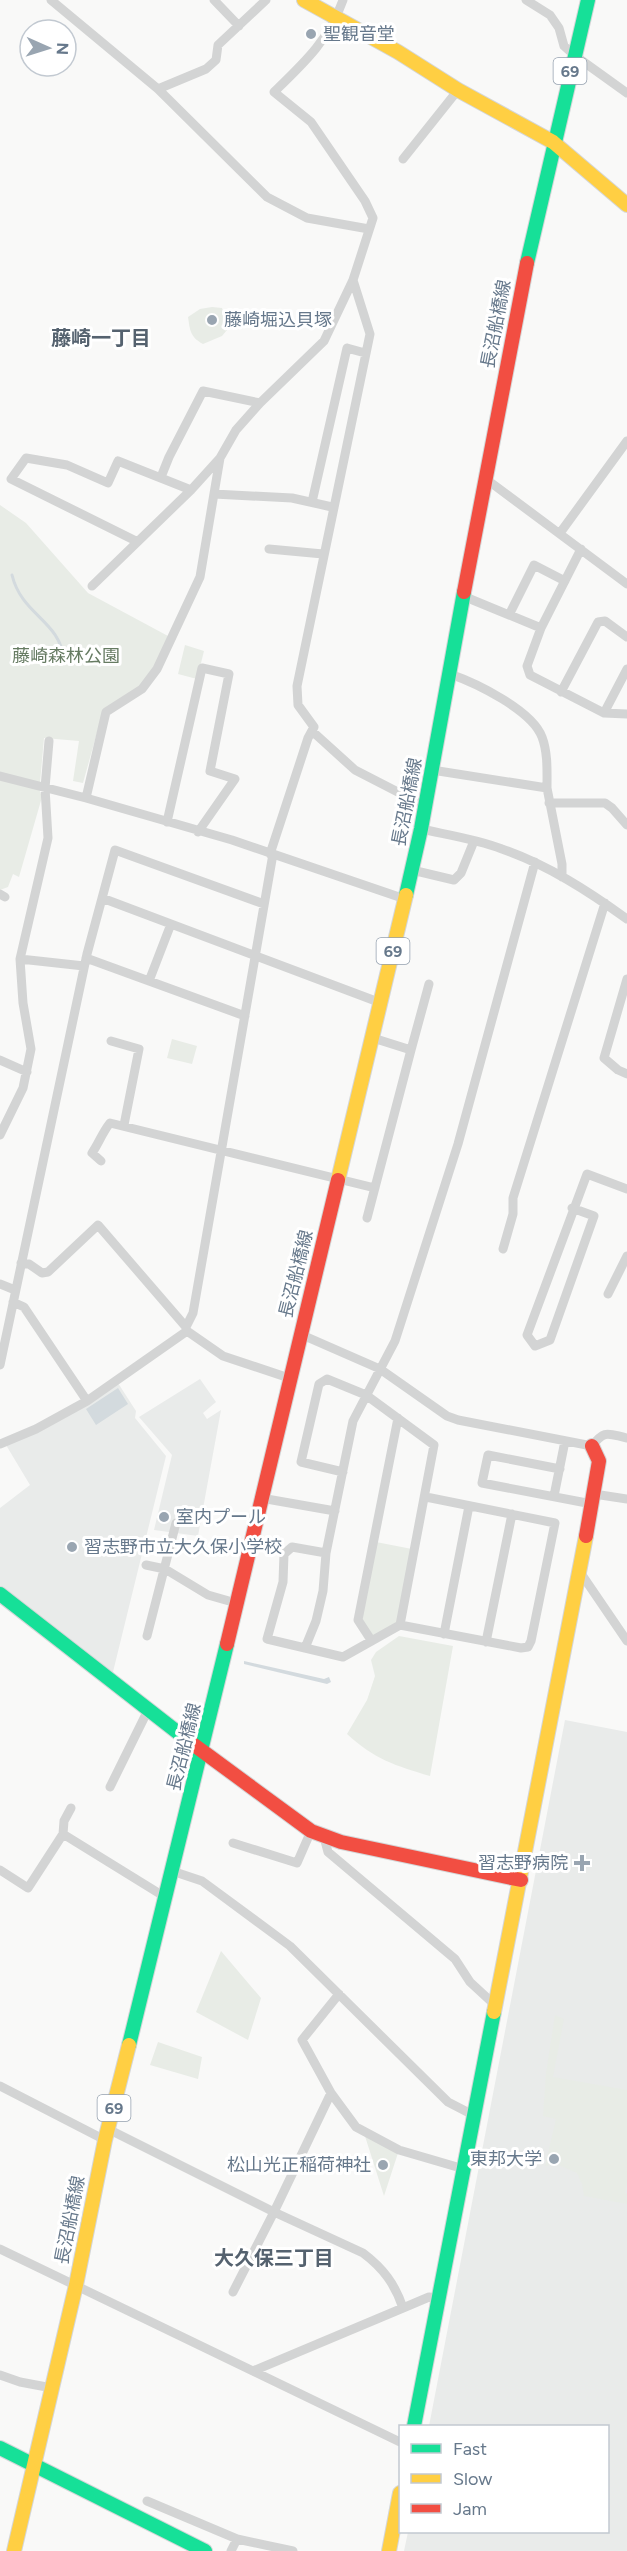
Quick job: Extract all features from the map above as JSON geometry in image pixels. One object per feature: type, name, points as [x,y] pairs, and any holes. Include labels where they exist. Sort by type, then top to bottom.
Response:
[{"type":"main road","points":[[304,0],[398,52],[458,90],[553,142],[627,205]]},
{"type":"main road","name":"長沼船橋線","points":[[14,2551],[76,2285],[107,2134],[202,1752],[289,1378],[412,870],[516,311],[553,142],[588,0]]},
{"type":"main road","points":[[414,2425],[580,1572],[599,1461],[592,1446]]},
{"type":"main road","points":[[0,1594],[202,1752],[311,1831],[324,1837],[521,1880]]},
{"type":"main road","points":[[0,2448],[205,2551]]},
{"type":"main road","points":[[389,2551],[399,2498]]},
{"type":"street","points":[[51,0],[158,89],[267,197],[307,218],[369,229]]},
{"type":"street","points":[[214,0],[239,26]]},
{"type":"street","points":[[158,89],[206,69],[216,60],[218,45],[266,0]]},
{"type":"street","points":[[92,586],[191,490],[220,458],[236,430],[324,340],[353,280],[373,218],[365,201],[311,122],[274,92],[318,46],[336,19],[343,0]]},
{"type":"street","points":[[526,0],[550,15],[559,28],[564,46],[627,93]]},
{"type":"street","points":[[403,159],[458,90]]},
{"type":"street","points":[[0,1444],[36,1429],[87,1401],[187,1329],[193,1313],[272,854],[314,727],[298,705],[297,686],[322,554],[370,334],[353,280]]},
{"type":"street","points":[[312,502],[348,348],[365,353]]},
{"type":"street","points":[[161,477],[168,457],[203,391],[260,403]]},
{"type":"street","points":[[560,532],[627,441]]},
{"type":"street","points":[[136,541],[11,478],[26,458],[67,465],[108,483],[118,460],[191,490]]},
{"type":"street","points":[[86,798],[106,712],[142,689],[157,669],[200,577],[220,458]]},
{"type":"street","points":[[486,479],[627,584]]},
{"type":"street","points":[[214,494],[312,502],[332,507]]},
{"type":"street","points":[[269,549],[322,554]]},
{"type":"street","points":[[581,549],[541,627],[527,666],[530,675],[604,713],[627,714]]},
{"type":"street","points":[[509,615],[534,566],[565,581]]},
{"type":"street","points":[[464,596],[541,627]]},
{"type":"street","points":[[561,692],[597,622],[605,621],[627,637]]},
{"type":"street","points":[[167,822],[202,668],[230,674],[210,771],[235,779],[198,832]]},
{"type":"street","points":[[604,713],[627,669]]},
{"type":"street","points":[[450,674],[495,694],[531,722],[541,734],[546,752],[549,803],[562,864],[562,877]]},
{"type":"street","points":[[312,731],[355,770],[425,806]]},
{"type":"street","points":[[0,1135],[23,1088],[31,1049],[23,1003],[20,959],[48,837],[45,788],[49,741]]},
{"type":"street","points":[[432,770],[548,788]]},
{"type":"street","points":[[0,776],[167,822],[272,854],[405,899]]},
{"type":"street","points":[[549,803],[605,803],[627,825]]},
{"type":"street","points":[[421,829],[501,848],[535,862],[605,903],[627,919]]},
{"type":"street","points":[[412,870],[454,880],[461,873],[474,841]]},
{"type":"street","points":[[0,1365],[85,962],[115,850],[264,904]]},
{"type":"street","points":[[305,1648],[316,1621],[323,1591],[327,1554],[353,1421],[395,1341],[458,1144],[535,862]]},
{"type":"street","points":[[102,898],[381,1004]]},
{"type":"street","points":[[503,1249],[513,1214],[513,1198],[605,903]]},
{"type":"street","points":[[149,981],[171,924]]},
{"type":"street","points":[[20,959],[85,962],[149,981],[245,1016]]},
{"type":"street","points":[[627,979],[604,1058],[618,1070],[627,1074]]},
{"type":"street","points":[[367,1218],[429,984]]},
{"type":"street","points":[[373,1038],[411,1050]]},
{"type":"street","points":[[111,1041],[139,1049],[124,1125]]},
{"type":"street","points":[[0,1059],[27,1072]]},
{"type":"street","points":[[101,1161],[92,1153],[99,1143],[100,1136],[110,1123],[375,1188]]},
{"type":"street","points":[[572,1208],[594,1216],[550,1340],[535,1346],[526,1335],[572,1208],[587,1174],[627,1189]]},
{"type":"street","points":[[21,1263],[29,1264],[42,1274],[48,1272],[98,1225],[187,1329],[223,1356],[289,1378]]},
{"type":"street","points":[[608,1294],[627,1256]]},
{"type":"street","points":[[0,1284],[15,1290]]},
{"type":"street","points":[[13,1302],[24,1306],[87,1401]]},
{"type":"street","points":[[300,1334],[380,1369],[447,1416],[458,1420],[592,1446],[604,1433],[627,1438]]},
{"type":"street","points":[[343,1472],[301,1462],[319,1384],[327,1379],[366,1395],[434,1445],[400,1625]]},
{"type":"street","points":[[371,1640],[358,1620],[398,1418]]},
{"type":"street","points":[[554,1496],[565,1441]]},
{"type":"street","points":[[560,1468],[488,1455],[482,1483],[554,1496],[627,1499]]},
{"type":"street","points":[[327,1554],[292,1547],[284,1554],[283,1582],[267,1639],[343,1657],[400,1625],[486,1642],[528,1647],[555,1523],[426,1497]]},
{"type":"street","points":[[261,1498],[335,1511]]},
{"type":"street","points":[[444,1634],[469,1506]]},
{"type":"street","points":[[486,1642],[512,1514]]},
{"type":"street","points":[[147,1636],[176,1523]]},
{"type":"street","points":[[146,1565],[165,1569],[208,1596],[236,1603]]},
{"type":"street","points":[[580,1572],[627,1641]]},
{"type":"street","points":[[110,1787],[148,1710]]},
{"type":"street","points":[[0,1870],[28,1888],[63,1834],[64,1821],[71,1808]]},
{"type":"street","points":[[233,1843],[297,1863],[311,1831]]},
{"type":"street","points":[[63,1834],[165,1897]]},
{"type":"street","points":[[324,1837],[328,1852],[455,1959],[470,1982],[496,2006]]},
{"type":"street","points":[[172,1871],[202,1881],[290,1946],[448,2102],[475,2116]]},
{"type":"street","points":[[339,1994],[302,2040],[331,2093],[356,2127],[399,2150],[464,2169]]},
{"type":"street","points":[[0,2086],[363,2253],[376,2262],[395,2287],[403,2308]]},
{"type":"street","points":[[233,2292],[331,2093]]},
{"type":"street","points":[[0,2249],[399,2442]]},
{"type":"street","points":[[253,2371],[429,2297],[440,2299]]},
{"type":"street","points":[[0,2376],[52,2388]]},
{"type":"street","points":[[147,2501],[237,2539],[293,2551]]},
{"type":"street","points":[[231,2551],[237,2539]]},
{"type":"shaded area","points":[[200,1379],[216,1402],[203,1413],[207,1419],[221,1410],[198,1536],[154,1530],[172,1455],[139,1417]]},
{"type":"shaded area","name":"習志野市立大久保小学校","points":[[118,1383],[136,1411],[135,1418],[166,1456],[112,1676],[0,1586],[0,1508],[30,1485],[6,1445]]},
{"type":"shaded area","points":[[118,1388],[128,1404],[96,1425],[86,1409]]},
{"type":"shaded area","points":[[244,1661],[324,1679],[329,1677],[331,1682],[327,1684],[244,1664]]},
{"type":"shaded area","points":[[565,1720],[627,1732],[627,2551],[404,2551],[408,2533],[609,2533],[609,2425],[429,2425]]},
{"type":"green space","points":[[222,308],[227,330],[222,336],[203,344],[193,336],[188,317],[200,309]]},
{"type":"green space","name":"藤崎森林公園","points":[[0,505],[26,523],[88,593],[168,636],[155,665],[140,688],[103,711],[83,783],[73,781],[79,741],[44,738],[40,783],[0,773]]},
{"type":"green space","points":[[185,645],[204,651],[197,679],[178,674]]},
{"type":"green space","points":[[0,779],[39,789],[42,797],[19,877],[13,874],[8,887],[0,890]]},
{"type":"green space","points":[[172,1039],[197,1046],[192,1064],[167,1058]]},
{"type":"green space","points":[[376,1542],[412,1549],[400,1625],[372,1636],[361,1620]]},
{"type":"green space","points":[[399,1636],[453,1646],[430,1776],[386,1761],[347,1734],[367,1700],[375,1676],[371,1660],[376,1652]]},
{"type":"green space","points":[[221,1951],[261,1998],[248,2040],[196,2012]]},
{"type":"green space","points":[[555,2015],[564,2019],[553,2077],[627,2090],[625,2193],[627,2204],[584,2196],[577,2173],[556,2164],[545,2166],[556,2119],[543,2116],[546,2073]]},
{"type":"green space","points":[[158,2042],[202,2057],[198,2079],[150,2065]]},
{"type":"green space","points":[[364,2133],[398,2153],[384,2196]]},
{"type":"waterway","points":[[12,575],[24,600],[56,636],[64,660]]},
{"type":"traffic: fast","points":[[527,263],[588,0]]},
{"type":"traffic: fast","points":[[406,895],[421,829],[464,592]]},
{"type":"traffic: fast","points":[[0,1594],[190,1742]]},
{"type":"traffic: fast","points":[[129,2045],[227,1644]]},
{"type":"traffic: fast","points":[[414,2425],[494,2012]]},
{"type":"traffic: fast","points":[[0,2448],[205,2551]]},
{"type":"traffic: slow","points":[[304,0],[398,52],[458,90],[553,142],[627,205]]},
{"type":"traffic: slow","points":[[338,1180],[406,895]]},
{"type":"traffic: slow","points":[[494,2012],[586,1536]]},
{"type":"traffic: slow","points":[[14,2551],[76,2285],[105,2140],[129,2045]]},
{"type":"traffic: slow","points":[[389,2551],[399,2498]]},
{"type":"traffic: jam","points":[[464,592],[527,263]]},
{"type":"traffic: jam","points":[[227,1644],[338,1180]]},
{"type":"traffic: jam","points":[[586,1536],[599,1461],[592,1446]]},
{"type":"traffic: jam","points":[[190,1742],[311,1831],[341,1842],[521,1880]]},
{"type":"place","name":"聖観音堂","points":[[311,34]]},
{"type":"place","name":"藤崎堀込貝塚","points":[[212,320]]},
{"type":"place","name":"室内プール","points":[[164,1517]]},
{"type":"place","name":"習志野市立大久保小学校","points":[[72,1547]]},
{"type":"place","name":"習志野病院","points":[[582,1863]]},
{"type":"place","name":"東邦大学","points":[[554,2159]]},
{"type":"place","name":"松山光正稲荷神社","points":[[383,2165]]},
{"type":"district","name":"藤崎一丁目","points":[[101,338]]},
{"type":"district","name":"大久保三丁目","points":[[274,2258]]}]
